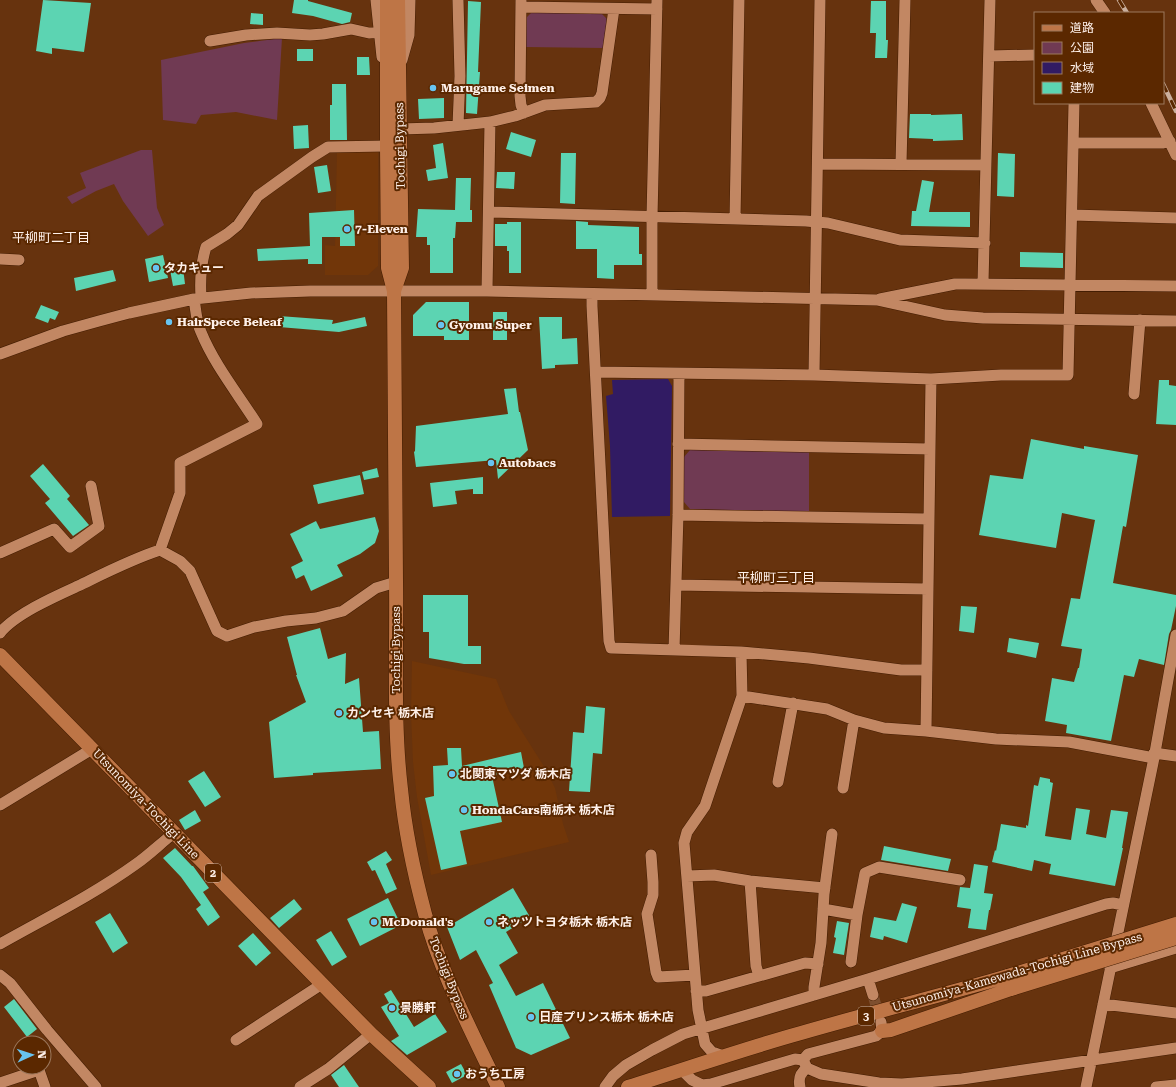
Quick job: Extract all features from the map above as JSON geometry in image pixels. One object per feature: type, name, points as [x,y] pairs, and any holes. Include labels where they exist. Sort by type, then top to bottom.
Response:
[{"type":"main road","name":"Tochigi Bypass","points":[[387,0],[388,268],[394,291],[397,738],[401,789],[408,836],[426,916],[439,957],[455,998],[498,1087]]},
{"type":"main road","name":"Tochigi Bypass","points":[[394,291],[402,268],[398,0]]},
{"type":"main road","name":"Utsunomiya-Tochigi Line","points":[[0,655],[371,1034],[429,1087]]},
{"type":"main road","name":"Utsunomiya-Kamewada-Tochigi Line Bypass","points":[[628,1087],[800,1033],[937,997],[1010,983],[1176,924]]},
{"type":"main road","points":[[881,1027],[891,1030],[1010,983],[1176,938]]},
{"type":"street","points":[[376,0],[381,55],[387,76]]},
{"type":"street","points":[[399,68],[409,35],[410,0]]},
{"type":"street","points":[[458,0],[460,76],[458,126]]},
{"type":"street","points":[[735,219],[739,0]]},
{"type":"street","points":[[814,375],[820,0]]},
{"type":"street","points":[[901,164],[905,0]]},
{"type":"street","points":[[984,283],[990,0]]},
{"type":"street","points":[[1096,0],[1104,12]]},
{"type":"street","points":[[524,113],[520,96],[521,4],[590,4],[614,8],[657,5],[652,217],[652,295]]},
{"type":"street","points":[[400,128],[458,126],[490,122],[515,116],[545,105],[596,102],[602,93],[614,8]]},
{"type":"street","points":[[210,40],[246,35],[277,33],[323,34],[351,29],[379,32]]},
{"type":"street","points":[[988,56],[1034,55]]},
{"type":"street","points":[[596,372],[814,375],[931,379],[1000,374],[1068,375],[1074,104]]},
{"type":"street","points":[[1152,104],[1176,155]]},
{"type":"street","points":[[487,291],[490,122]]},
{"type":"street","points":[[1074,143],[1163,143],[1170,141]]},
{"type":"street","points":[[160,550],[180,493],[180,463],[257,424],[216,361],[201,332],[198,321],[197,298],[206,247],[238,225],[258,196],[328,147],[387,146]]},
{"type":"street","points":[[818,164],[986,165]]},
{"type":"street","points":[[489,212],[816,221],[900,240],[985,243]]},
{"type":"street","points":[[1072,215],[1176,218]]},
{"type":"street","points":[[0,259],[19,260]]},
{"type":"street","points":[[877,300],[955,284],[984,283],[1176,286]]},
{"type":"street","points":[[0,354],[62,331],[129,313],[197,298],[295,291],[487,291],[877,300],[945,315],[983,318],[1176,321]]},
{"type":"street","points":[[592,294],[608,625],[611,648],[742,652],[809,658],[901,670],[927,670]]},
{"type":"street","points":[[1134,394],[1140,320]]},
{"type":"street","points":[[674,650],[678,515],[679,374]]},
{"type":"street","points":[[926,731],[931,379]]},
{"type":"street","points":[[678,444],[930,449]]},
{"type":"street","points":[[0,553],[54,529],[70,547],[99,526],[92,486]]},
{"type":"street","points":[[678,515],[928,519]]},
{"type":"street","points":[[0,633],[6,625],[44,602],[137,558],[160,550],[180,561],[190,571],[217,632],[227,636],[254,627],[286,621],[316,618],[343,611],[376,588],[396,582]]},
{"type":"street","points":[[676,585],[928,589]]},
{"type":"street","points":[[1086,1087],[1154,755],[1176,635]]},
{"type":"street","points":[[723,1056],[712,1052],[706,1044],[701,1030],[696,991],[684,843],[687,832],[705,806],[742,696],[742,652]]},
{"type":"street","points":[[742,696],[827,709],[854,720],[884,728],[996,739],[1069,742],[1154,755],[1176,756]]},
{"type":"street","points":[[778,782],[793,704]]},
{"type":"street","points":[[843,788],[854,720]]},
{"type":"street","points":[[0,806],[92,749]]},
{"type":"street","points":[[0,944],[75,903],[136,864],[174,832]]},
{"type":"street","points":[[814,995],[832,834]]},
{"type":"street","points":[[651,855],[653,895],[648,914],[656,972],[658,977],[695,975]]},
{"type":"street","points":[[851,962],[857,915],[866,873],[879,867],[960,880]]},
{"type":"street","points":[[687,876],[714,875],[750,881],[825,888]]},
{"type":"street","points":[[750,881],[756,966],[759,976]]},
{"type":"street","points":[[605,1087],[613,1076],[626,1065],[678,1036],[868,979],[1106,904],[1113,903],[1123,905]]},
{"type":"street","points":[[823,909],[857,915]]},
{"type":"street","points":[[1110,968],[1176,948]]},
{"type":"street","points":[[696,991],[706,991],[805,963],[818,964]]},
{"type":"street","points":[[0,975],[10,983],[47,1030],[96,1087]]},
{"type":"street","points":[[868,979],[873,995]]},
{"type":"street","points":[[236,1040],[322,984]]},
{"type":"street","points":[[1103,1004],[1176,1014]]},
{"type":"street","points":[[800,1087],[799,1079],[808,1054],[876,1036],[881,1027]]},
{"type":"street","points":[[300,1087],[328,1069],[371,1034]]},
{"type":"street","points":[[682,1070],[692,1080],[702,1085],[719,1082],[795,1059],[821,1074],[902,1086],[962,1080],[1176,1048]]},
{"type":"street","points":[[0,1083],[38,1070],[45,1087]]},
{"type":"street","points":[[1156,1087],[1176,1086]]},
{"type":"shaded area","points":[[378,149],[378,266],[368,275],[325,275],[325,245],[335,246],[337,152]]},
{"type":"shaded area","points":[[412,661],[496,679],[509,711],[545,768],[555,788],[563,824],[569,842],[431,875],[417,797],[413,762],[411,713]]},
{"type":"green space","points":[[532,12],[602,14],[608,22],[603,48],[525,47],[526,18]]},
{"type":"green space","points":[[282,38],[277,120],[236,112],[201,115],[196,124],[163,120],[161,60],[244,43]]},
{"type":"green space","points":[[141,150],[152,150],[157,208],[164,225],[148,236],[123,201],[114,184],[96,191],[72,204],[67,197],[86,188],[80,173]]},
{"type":"green space","points":[[690,450],[809,452],[809,512],[690,509],[684,502],[684,457]]},
{"type":"water","points":[[668,379],[672,386],[670,516],[612,517],[610,446],[606,396],[613,394],[612,380]]},
{"type":"building","points":[[43,0],[91,3],[84,52],[52,48],[52,54],[36,51]]},
{"type":"building","points":[[294,0],[308,0],[352,13],[350,22],[342,24],[313,16],[292,13]]},
{"type":"building","points":[[468,1],[481,2],[478,72],[480,72],[477,114],[466,113]]},
{"type":"building","points":[[871,1],[886,1],[886,40],[888,40],[887,58],[875,58],[876,33],[870,33]]},
{"type":"building","points":[[251,13],[263,14],[263,25],[250,24]]},
{"type":"building","points":[[297,49],[313,49],[313,61],[297,61]]},
{"type":"building","points":[[357,57],[369,57],[370,75],[357,75]]},
{"type":"building","points":[[332,84],[346,84],[347,140],[330,140],[330,105],[332,105]]},
{"type":"building","points":[[444,98],[444,118],[419,119],[418,99]]},
{"type":"building","points":[[910,114],[962,114],[963,140],[933,141],[933,139],[909,138]]},
{"type":"building","points":[[308,125],[309,148],[294,149],[293,126]]},
{"type":"building","points":[[511,132],[536,140],[531,157],[506,149]]},
{"type":"building","points":[[443,143],[448,178],[428,181],[426,170],[436,168],[433,145]]},
{"type":"building","points":[[561,153],[576,153],[575,204],[560,203]]},
{"type":"building","points":[[998,153],[1015,154],[1014,197],[997,196]]},
{"type":"building","points":[[327,165],[331,191],[318,193],[314,167]]},
{"type":"building","points":[[497,172],[515,172],[514,189],[496,188]]},
{"type":"building","points":[[456,178],[471,178],[470,210],[472,210],[472,222],[456,222],[455,238],[453,238],[453,273],[430,273],[430,245],[427,245],[427,237],[416,237],[418,209],[455,210]]},
{"type":"building","points":[[922,180],[934,182],[929,212],[970,212],[970,227],[911,226],[912,211],[916,211]]},
{"type":"building","points":[[354,210],[355,246],[340,246],[340,237],[322,237],[322,264],[308,264],[308,259],[258,261],[257,249],[310,246],[309,213]]},
{"type":"building","points":[[576,221],[588,222],[588,225],[639,227],[639,254],[642,254],[642,265],[614,265],[614,279],[597,278],[597,249],[576,249]]},
{"type":"building","points":[[507,222],[521,222],[521,273],[509,273],[509,251],[507,251],[507,246],[495,246],[495,224],[507,224]]},
{"type":"building","points":[[1020,252],[1063,253],[1063,268],[1020,267]]},
{"type":"building","name":"タカキュー","points":[[163,255],[168,278],[149,282],[145,259]]},
{"type":"building","points":[[183,268],[185,284],[173,286],[170,270]]},
{"type":"building","points":[[113,270],[116,281],[76,291],[74,278]]},
{"type":"building","name":"Gyomu Super","points":[[426,302],[469,302],[469,340],[444,340],[444,336],[413,336],[413,315]]},
{"type":"building","points":[[41,305],[59,312],[55,320],[50,318],[48,323],[35,318]]},
{"type":"building","points":[[493,312],[507,312],[507,340],[493,340]]},
{"type":"building","points":[[279,316],[333,320],[332,324],[365,317],[367,326],[339,332],[279,327]]},
{"type":"building","points":[[539,317],[562,317],[562,339],[577,338],[578,364],[555,365],[555,368],[542,369]]},
{"type":"building","points":[[1159,380],[1169,380],[1169,385],[1176,386],[1176,425],[1156,424]]},
{"type":"building","name":"Autobacs","points":[[516,388],[519,412],[528,450],[498,479],[496,460],[416,467],[414,452],[416,426],[508,414],[504,389]]},
{"type":"building","points":[[1031,439],[1084,449],[1084,446],[1138,455],[1126,527],[1123,526],[1113,583],[1176,595],[1176,606],[1169,634],[1164,665],[1139,659],[1134,677],[1124,675],[1111,741],[1066,733],[1067,725],[1045,721],[1052,678],[1074,682],[1079,668],[1082,649],[1061,646],[1071,598],[1080,599],[1095,520],[1062,513],[1056,548],[979,535],[990,475],[1023,479]]},
{"type":"building","points":[[43,464],[70,496],[67,499],[89,525],[73,536],[45,503],[50,499],[30,476]]},
{"type":"building","points":[[377,468],[379,477],[364,480],[362,472]]},
{"type":"building","points":[[360,475],[364,494],[318,504],[313,485]]},
{"type":"building","points":[[483,477],[483,494],[473,494],[473,489],[455,491],[457,504],[433,507],[430,483]]},
{"type":"building","points":[[375,517],[379,531],[375,543],[360,554],[337,565],[343,576],[311,591],[304,575],[296,579],[291,567],[303,561],[290,534],[316,521],[320,529]]},
{"type":"building","points":[[423,595],[468,595],[468,646],[481,646],[481,664],[464,664],[429,658],[429,632],[423,632]]},
{"type":"building","points":[[961,606],[977,607],[974,633],[959,631]]},
{"type":"building","points":[[320,628],[328,659],[346,653],[345,684],[359,678],[363,732],[379,731],[381,769],[313,773],[313,775],[274,778],[269,722],[306,702],[296,675],[287,637]]},
{"type":"building","points":[[1009,638],[1039,643],[1036,658],[1007,652]]},
{"type":"building","points":[[586,706],[605,708],[602,754],[593,753],[590,792],[569,791],[573,732],[584,733]]},
{"type":"building","points":[[447,748],[461,748],[462,766],[521,752],[524,768],[492,776],[502,822],[460,831],[467,864],[441,870],[425,798],[434,796],[433,766],[448,765]]},
{"type":"building","points":[[204,771],[221,797],[205,807],[188,781]]},
{"type":"building","points":[[1040,777],[1050,779],[1050,782],[1053,783],[1045,836],[1071,840],[1076,808],[1090,810],[1086,834],[1106,838],[1111,810],[1128,812],[1123,848],[1115,886],[1049,874],[1051,864],[1034,860],[1032,871],[992,862],[995,850],[996,851],[1001,824],[1026,828],[1026,825],[1028,826],[1034,785],[1038,786]]},
{"type":"building","points":[[195,810],[201,821],[185,830],[179,820]]},
{"type":"building","points":[[884,846],[951,859],[948,871],[881,860]]},
{"type":"building","points":[[175,848],[193,866],[209,888],[203,892],[220,917],[208,926],[196,909],[201,905],[181,877],[163,858]]},
{"type":"building","points":[[386,851],[392,860],[386,864],[397,889],[386,894],[375,870],[372,871],[367,862]]},
{"type":"building","points":[[974,864],[988,866],[984,893],[993,894],[986,930],[968,928],[971,909],[957,907],[960,887],[970,888]]},
{"type":"building","points":[[513,888],[530,917],[506,932],[518,953],[499,965],[516,996],[543,983],[570,1038],[531,1055],[516,1048],[489,985],[493,983],[476,950],[460,960],[447,927]]},
{"type":"building","name":"McDonald's","points":[[388,898],[401,925],[360,946],[347,919]]},
{"type":"building","points":[[294,899],[302,909],[279,928],[270,918]]},
{"type":"building","points":[[902,903],[917,907],[907,943],[884,936],[883,940],[870,937],[874,917],[896,921]]},
{"type":"building","points":[[110,913],[128,943],[113,953],[95,922]]},
{"type":"building","points":[[837,921],[849,923],[844,955],[833,953]]},
{"type":"building","points":[[331,931],[347,957],[332,966],[316,940]]},
{"type":"building","points":[[253,933],[271,953],[256,966],[238,946]]},
{"type":"building","points":[[391,990],[414,1027],[435,1014],[447,1032],[407,1055],[391,1041],[399,1036],[381,1007],[389,1003],[384,994]]},
{"type":"building","points":[[14,999],[37,1029],[30,1035],[25,1035],[4,1007]]},
{"type":"building","name":"おうち工房","points":[[461,1064],[467,1075],[452,1083],[446,1072]]},
{"type":"building","points":[[344,1065],[359,1087],[339,1087],[331,1075]]},
{"type":"tunnel","points":[[873,995],[880,1020]]},
{"type":"railway","points":[[1119,0],[1126,12]]},
{"type":"railway","points":[[1164,86],[1176,111]]},
{"type":"place","name":"Marugame Seimen","points":[[433,88]]},
{"type":"place","name":"7-Eleven","points":[[347,229]]},
{"type":"place","name":"タカキュー","points":[[156,268]]},
{"type":"place","name":"HairSpece Beleaf","points":[[169,322]]},
{"type":"place","name":"Gyomu Super","points":[[441,325]]},
{"type":"place","name":"Autobacs","points":[[491,463]]},
{"type":"place","name":"カンセキ 栃木店","points":[[339,713]]},
{"type":"place","name":"北関東マツダ 栃木店","points":[[452,774]]},
{"type":"place","name":"HondaCars南栃木 栃木店","points":[[464,810]]},
{"type":"place","name":"McDonald's","points":[[374,922]]},
{"type":"place","name":"ネッツトヨタ栃木 栃木店","points":[[489,922]]},
{"type":"place","name":"景勝軒","points":[[392,1008]]},
{"type":"place","name":"日産プリンス栃木 栃木店","points":[[531,1017]]},
{"type":"place","name":"おうち工房","points":[[457,1074]]},
{"type":"district","name":"平柳町二丁目","points":[[51,237]]},
{"type":"district","name":"平柳町三丁目","points":[[776,577]]}]
